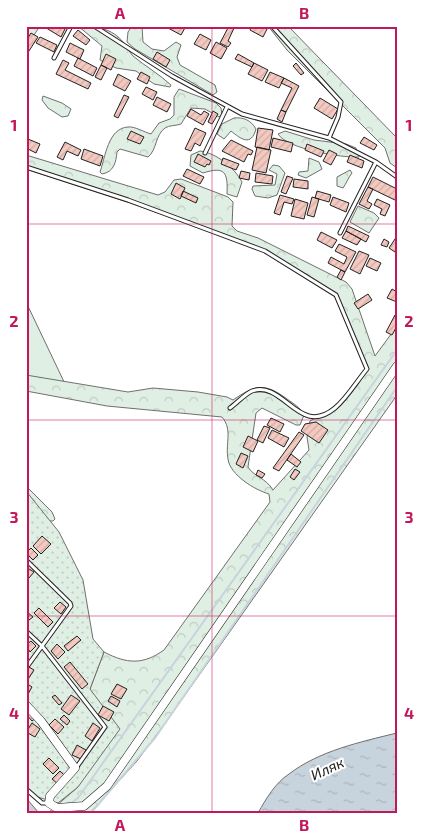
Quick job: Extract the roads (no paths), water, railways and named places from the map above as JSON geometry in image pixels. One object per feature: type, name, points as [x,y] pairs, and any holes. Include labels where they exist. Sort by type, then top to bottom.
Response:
[{"type":"street","points":[[26,705],[41,721],[75,768],[50,796],[48,803],[62,807],[84,806],[107,786],[397,366]]},
{"type":"lane","points":[[54,58],[71,26]]},
{"type":"lane","points":[[94,26],[172,76],[227,107],[242,114],[330,138],[376,162],[397,177]]},
{"type":"lane","points":[[272,26],[341,102],[338,117],[330,138]]},
{"type":"lane","points":[[204,153],[227,107]]},
{"type":"lane","points":[[340,232],[376,162]]},
{"type":"lane","points":[[26,167],[128,200],[266,251],[336,294],[367,369],[336,407],[323,416],[313,418],[304,415],[275,394],[262,390],[251,392],[230,408]]},
{"type":"lane","points":[[26,560],[71,606],[26,668]]},
{"type":"lane","points":[[26,631],[42,646],[105,727],[75,768]]},
{"type":"lane","points":[[26,789],[42,803],[48,803]]},
{"type":"water","name":"Иляк","points":[[397,733],[397,813],[258,813],[279,782],[313,759],[340,748]]},
{"type":"water","points":[[26,798],[39,813],[26,813]]},
{"type":"waterway","points":[[70,804],[78,798],[397,350]]},
{"type":"waterway","points":[[91,813],[155,738],[397,387]]}]
